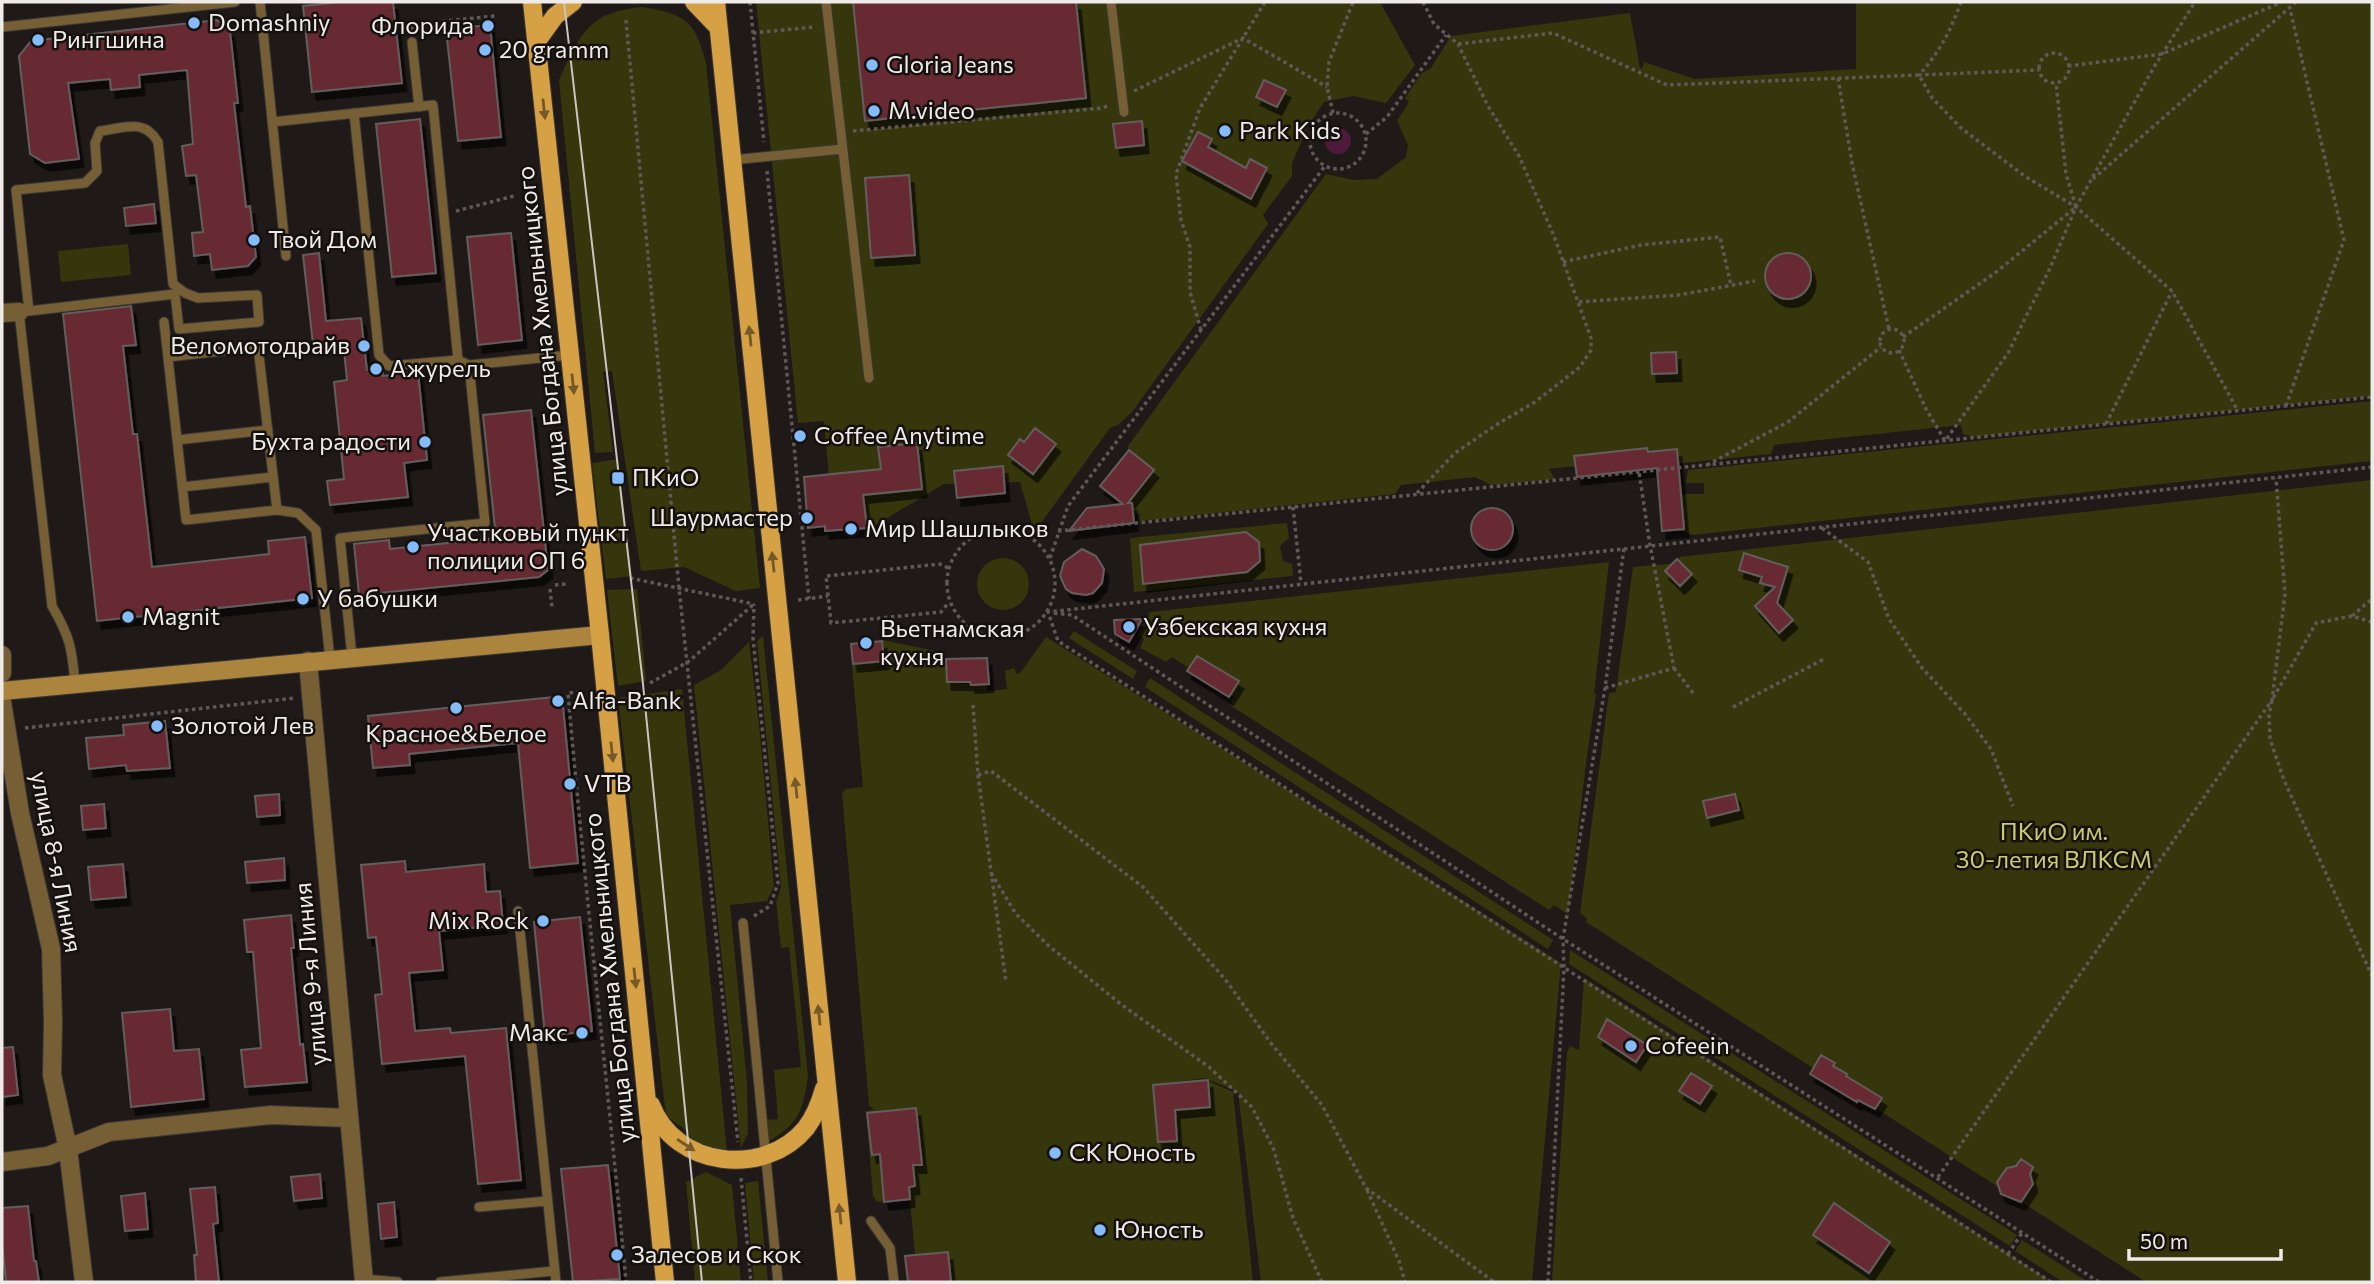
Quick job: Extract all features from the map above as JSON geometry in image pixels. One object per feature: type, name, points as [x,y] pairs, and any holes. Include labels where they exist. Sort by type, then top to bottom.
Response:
[{"type":"main road","name":"улица Богдана Хмельницкого","points":[[532,2],[600,635],[665,1282]]},
{"type":"main road","points":[[537,41],[555,16],[573,2]]},
{"type":"main road","points":[[694,2],[718,27]]},
{"type":"main road","points":[[716,2],[847,1282]]},
{"type":"main road","points":[[2,691],[600,635]]},
{"type":"main road","points":[[646,1092],[653,1111],[678,1141],[705,1156],[740,1161],[765,1156],[788,1145],[806,1128],[819,1107],[826,1083]]},
{"type":"street","points":[[2,655],[2,673]]},
{"type":"street","name":"улица 9-я Линия","points":[[308,661],[364,1280]]},
{"type":"street","name":"улица 8-я Линия","points":[[2,702],[20,813],[51,949],[52,1075],[68,1149],[84,1282]]},
{"type":"street","points":[[2,1162],[48,1156],[109,1132],[271,1115],[348,1118]]},
{"type":"lane","points":[[2,27],[234,2]]},
{"type":"lane","points":[[260,2],[286,256]]},
{"type":"lane","points":[[826,2],[869,378]]},
{"type":"lane","points":[[1111,2],[1124,112]]},
{"type":"lane","points":[[412,41],[419,107]]},
{"type":"lane","points":[[272,122],[433,105],[457,360]]},
{"type":"lane","points":[[354,113],[379,355],[389,366],[457,360],[469,365],[570,355]]},
{"type":"lane","points":[[75,684],[67,632],[52,606],[17,312],[16,190],[85,183],[97,171],[95,143],[100,131],[142,126],[151,130],[159,142],[173,284],[179,329],[260,322],[257,295],[198,298],[173,284]]},
{"type":"lane","points":[[732,160],[843,149]]},
{"type":"lane","points":[[17,312],[175,294]]},
{"type":"lane","points":[[164,322],[186,520],[277,510],[298,513],[316,530],[330,659]]},
{"type":"lane","points":[[168,357],[258,347],[277,510]]},
{"type":"lane","points":[[352,657],[340,538],[485,523],[469,365]]},
{"type":"lane","points":[[177,440],[268,430]]},
{"type":"lane","points":[[182,487],[273,477]]},
{"type":"lane","points":[[518,911],[556,1282]]},
{"type":"lane","points":[[743,923],[778,1282]]},
{"type":"lane","points":[[480,1208],[547,1201]]},
{"type":"lane","points":[[871,1221],[890,1248],[894,1282]]},
{"type":"lane","points":[[440,1282],[554,1270]]},
{"type":"lane","points":[[364,1280],[398,1282]]},
{"type":"path","points":[[750,2],[809,598]]},
{"type":"path","points":[[1201,331],[1190,292],[1190,247],[1181,220],[1176,174],[1200,108],[1265,2]]},
{"type":"path","points":[[1333,113],[1327,88],[1329,62],[1353,2]]},
{"type":"path","points":[[1416,495],[1455,453],[1535,402],[1580,367],[1591,350],[1591,338],[1563,262],[1518,156],[1488,106],[1458,44],[1434,24],[1423,2]]},
{"type":"path","points":[[1919,75],[1934,58],[1952,26],[1961,2]]},
{"type":"path","points":[[1945,441],[2008,353],[2050,268],[2076,207],[2162,54],[2195,2]]},
{"type":"path","points":[[2068,65],[2162,54],[2282,2]]},
{"type":"path","points":[[2089,183],[2296,2]]},
{"type":"path","points":[[2286,406],[2344,240],[2290,9]]},
{"type":"path","points":[[412,41],[411,29],[414,24],[495,16]]},
{"type":"path","points":[[626,20],[679,588],[751,1282]]},
{"type":"path","points":[[753,33],[829,25]]},
{"type":"path","points":[[1458,44],[1553,33],[1667,85],[2039,70]]},
{"type":"path","points":[[1366,134],[1387,117],[1447,35]]},
{"type":"path","points":[[841,132],[1102,108],[1243,38]]},
{"type":"path","points":[[1243,38],[1327,88]]},
{"type":"path","points":[[2051,53],[2064,57],[2068,65],[2067,75],[2056,83],[2044,79],[2039,70],[2041,61],[2051,53]]},
{"type":"path","points":[[1919,75],[1932,98],[1961,128],[2026,177],[2076,207],[2172,291],[2238,411]]},
{"type":"path","points":[[1838,78],[1852,163],[1889,329]]},
{"type":"path","points":[[2056,83],[2066,174],[2076,207]]},
{"type":"path","points":[[1333,113],[1348,114],[1356,119],[1366,134],[1364,152],[1353,165],[1336,170],[1325,166],[1314,157],[1309,139],[1316,123],[1322,117],[1333,113]]},
{"type":"path","points":[[1050,558],[1068,506],[1325,166]]},
{"type":"path","points":[[444,215],[514,196]]},
{"type":"path","points":[[1903,337],[1995,274],[2076,207]]},
{"type":"path","points":[[1563,262],[1641,245],[1720,237],[1731,285]]},
{"type":"path","points":[[1578,302],[1679,295],[1755,281]]},
{"type":"path","points":[[2105,424],[2172,291]]},
{"type":"path","points":[[1889,329],[1896,330],[1903,337],[1904,343],[1899,350],[1892,353],[1881,347],[1881,334],[1889,329]]},
{"type":"path","points":[[1705,466],[1788,422],[1881,347]]},
{"type":"path","points":[[1899,350],[1926,409],[1945,441]]},
{"type":"path","points":[[1058,531],[2372,397]]},
{"type":"path","points":[[1048,612],[2372,467]]},
{"type":"path","points":[[1639,472],[1674,668],[1693,693]]},
{"type":"path","points":[[2276,478],[2285,594],[2269,715],[2270,739],[2284,780],[2372,976]]},
{"type":"path","points":[[1293,507],[1301,583]]},
{"type":"path","points":[[1821,527],[1868,562],[1889,620],[1922,668],[1965,714],[1991,749],[2013,806]]},
{"type":"path","points":[[1005,529],[1023,533],[1038,543],[1050,558],[1056,576],[1055,594],[1048,612],[1037,625],[1022,635],[986,637],[970,629],[949,601],[946,584],[948,568],[957,551],[970,538],[987,531],[1005,529]]},
{"type":"path","points":[[1548,1282],[1564,968],[1563,939],[1605,688],[1623,548]]},
{"type":"path","points":[[948,568],[940,564],[826,576],[831,623],[941,612],[949,601]]},
{"type":"path","points":[[630,578],[754,604]]},
{"type":"path","points":[[555,585],[566,584]]},
{"type":"path","points":[[550,589],[552,607]]},
{"type":"path","points":[[798,600],[828,597]]},
{"type":"path","points":[[2351,616],[2372,598]]},
{"type":"path","points":[[650,683],[688,662],[754,604]]},
{"type":"path","points":[[743,923],[770,906],[778,883],[753,638],[754,604]]},
{"type":"path","points":[[1048,612],[1072,615],[1563,939],[2099,1282]]},
{"type":"path","points":[[1048,612],[1058,641],[2051,1282]]},
{"type":"path","points":[[1938,1177],[2272,701],[2316,623],[2351,616],[2372,622]]},
{"type":"path","points":[[1733,707],[1824,659]]},
{"type":"path","points":[[1605,688],[1674,668]]},
{"type":"path","points":[[580,692],[568,693],[569,707],[626,1282]]},
{"type":"path","points":[[5,730],[311,697]]},
{"type":"path","points":[[973,705],[978,775],[1006,982]]},
{"type":"path","points":[[978,775],[991,771],[1143,887],[1225,979],[1270,1042],[1322,1104],[1366,1188],[1399,1261],[1405,1282]]},
{"type":"path","points":[[991,873],[1016,915],[1049,946],[1122,1005],[1209,1067],[1252,1107],[1274,1150],[1293,1218],[1321,1282]]},
{"type":"path","points":[[1366,1188],[1494,1282]]},
{"type":"path","points":[[2008,1254],[2022,1233]]},
{"type":"green space","points":[[756,2],[1380,2],[1415,65],[1386,103],[1353,96],[1324,102],[1308,126],[1292,163],[1292,176],[1263,215],[1268,224],[1132,412],[1118,425],[1110,428],[1038,527],[1032,524],[1020,482],[944,484],[869,529],[865,508],[832,511],[824,421],[798,423]]},
{"type":"green space","points":[[1856,2],[2372,2],[2372,396],[1973,437],[1963,434],[1961,425],[1774,445],[1771,454],[1664,465],[1660,457],[1549,469],[1555,479],[1491,485],[1475,477],[1401,485],[1395,494],[1140,521],[1139,513],[1108,516],[1145,463],[1129,450],[1128,446],[1326,174],[1354,180],[1377,179],[1406,157],[1408,145],[1397,121],[1409,102],[1405,98],[1422,73],[1431,68],[1451,36],[1630,13],[1642,69],[1644,62],[1695,79],[1856,69]]},
{"type":"green space","points":[[642,7],[678,16],[686,22],[697,37],[706,63],[760,588],[736,591],[684,567],[641,571],[612,371],[603,372],[613,452],[595,453],[559,80],[573,50],[588,28],[609,14]]},
{"type":"green space","points":[[128,244],[131,275],[61,282],[58,251]]},
{"type":"green space","points":[[2372,401],[2372,461],[1693,535],[1680,530],[1675,517],[1681,494],[1704,494],[1704,483],[1686,483],[1688,470]]},
{"type":"green space","points":[[618,459],[632,576],[606,579],[592,463]]},
{"type":"green space","name":"ПКиО им. 30-летия ВЛКСМ","points":[[2372,480],[2372,1282],[2146,1282],[1586,922],[1587,918],[1580,913],[1609,693],[1616,692],[1633,567],[1678,563],[1679,557]]},
{"type":"green space","points":[[1287,523],[1289,538],[1280,546],[1283,561],[1292,564],[1293,576],[1134,592],[1130,538]]},
{"type":"green space","points":[[1003,558],[1013,560],[1021,566],[1027,574],[1027,594],[1021,602],[1013,608],[1003,610],[993,608],[985,602],[979,594],[977,584],[979,574],[985,566],[993,560]]},
{"type":"green space","points":[[1609,562],[1596,694],[1568,914],[1554,905],[1549,910],[1230,705],[1234,697],[1172,657],[1166,662],[1140,648],[1144,639],[1139,635],[1150,612]]},
{"type":"green space","points":[[637,589],[646,681],[618,686],[607,590]]},
{"type":"green space","points":[[1074,631],[1137,671],[1133,679],[1069,638]]},
{"type":"green space","points":[[763,636],[808,1076],[798,1115],[786,1129],[767,1142],[766,1120],[778,1119],[774,1070],[801,1067],[789,947],[781,948],[776,902],[781,887],[757,641]]},
{"type":"green space","points":[[1046,637],[1561,963],[1532,1282],[1261,1282],[1238,1092],[1205,1078],[1174,1082],[1204,1079],[1233,1092],[1253,1282],[908,1282],[905,1256],[915,1255],[910,1200],[877,1202],[873,1196],[866,1111],[874,1110],[869,1105],[842,793],[846,789],[863,787],[852,665],[884,661],[883,640],[935,651],[962,684],[986,682],[987,691],[1007,689],[1005,671],[1014,668],[1017,674],[1020,673]]},
{"type":"green space","points":[[749,642],[774,886],[767,901],[730,905],[747,1082],[748,1133],[741,1148],[694,685],[721,670]]},
{"type":"green space","points":[[1150,678],[1553,940],[1548,949],[1145,687]]},
{"type":"green space","points":[[682,689],[727,1152],[696,1143],[683,1128],[666,1116],[618,698]]},
{"type":"green space","points":[[1570,950],[2017,1235],[2010,1246],[1569,964]]},
{"type":"green space","points":[[1584,978],[2052,1282],[1552,1282],[1567,1053],[1570,1046],[1579,1050]]},
{"type":"green space","points":[[706,1172],[732,1185],[741,1282],[695,1282],[686,1182]]},
{"type":"green space","points":[[758,1181],[768,1282],[754,1282],[745,1183]]},
{"type":"green space","points":[[2022,1240],[2088,1282],[2063,1282],[2015,1251]]},
{"type":"shaded area","points":[[1338,128],[1347,132],[1351,141],[1347,150],[1338,154],[1329,150],[1325,141],[1329,132]]},
{"type":"building","points":[[342,2],[393,2],[402,83],[312,92],[303,6]]},
{"type":"building","points":[[853,2],[1076,2],[1086,98],[865,121]]},
{"type":"building","points":[[217,20],[230,31],[238,103],[234,103],[246,207],[250,206],[256,257],[248,266],[212,270],[210,254],[194,256],[192,233],[203,232],[196,175],[186,176],[182,146],[193,144],[187,70],[139,75],[140,87],[111,90],[110,79],[68,83],[79,159],[45,163],[30,154],[19,56],[31,41]]},
{"type":"building","points":[[490,25],[501,137],[458,141],[446,29]]},
{"type":"building","points":[[1264,80],[1286,90],[1277,107],[1256,97]]},
{"type":"building","points":[[420,119],[436,273],[392,277],[376,124]]},
{"type":"building","points":[[1142,121],[1144,145],[1116,148],[1113,124]]},
{"type":"building","points":[[1198,132],[1212,139],[1208,147],[1246,168],[1250,159],[1267,168],[1251,199],[1182,161]]},
{"type":"building","points":[[909,175],[915,255],[871,258],[865,178]]},
{"type":"building","points":[[154,204],[156,223],[126,226],[124,208]]},
{"type":"building","points":[[511,233],[522,340],[478,345],[467,237]]},
{"type":"building","points":[[319,253],[326,321],[361,318],[367,370],[382,369],[383,376],[418,372],[427,460],[404,463],[408,497],[330,505],[327,481],[344,479],[334,382],[347,380],[343,341],[313,344],[303,255]]},
{"type":"building","points":[[1788,253],[1804,260],[1811,276],[1804,292],[1788,299],[1772,292],[1765,276],[1772,260]]},
{"type":"building","points":[[131,306],[136,345],[123,346],[133,434],[137,434],[152,567],[269,554],[268,541],[305,537],[312,598],[97,621],[63,314]]},
{"type":"building","points":[[1676,352],[1677,373],[1652,374],[1651,353]]},
{"type":"building","points":[[531,410],[548,570],[539,577],[359,595],[354,544],[389,540],[390,549],[496,538],[483,415]]},
{"type":"building","points":[[1035,428],[1056,444],[1033,474],[1008,455],[1020,439],[1024,442]]},
{"type":"building","points":[[917,443],[922,489],[863,495],[867,528],[825,531],[825,526],[808,528],[804,477],[881,469],[878,447]]},
{"type":"building","points":[[1647,448],[1648,452],[1677,449],[1684,529],[1662,531],[1657,468],[1577,477],[1574,456]]},
{"type":"building","points":[[1129,450],[1154,470],[1128,503],[1132,503],[1134,523],[1069,531],[1087,508],[1123,504],[1100,486]]},
{"type":"building","points":[[1003,466],[1005,493],[957,498],[954,471]]},
{"type":"building","points":[[1492,508],[1507,514],[1513,529],[1507,544],[1492,550],[1477,544],[1471,529],[1477,514]]},
{"type":"building","points":[[1246,532],[1259,542],[1260,561],[1247,572],[1143,584],[1140,545]]},
{"type":"building","points":[[1082,549],[1096,556],[1104,569],[1102,583],[1093,593],[1086,595],[1072,593],[1066,589],[1060,576],[1064,562]]},
{"type":"building","points":[[1744,553],[1788,567],[1777,603],[1793,620],[1779,633],[1755,606],[1775,587],[1760,583],[1762,577],[1739,570]]},
{"type":"building","points":[[1677,559],[1692,574],[1680,586],[1665,571]]},
{"type":"building","points":[[1142,619],[1129,642],[1115,634],[1114,620]]},
{"type":"building","points":[[882,641],[884,661],[853,664],[851,644]]},
{"type":"building","points":[[1197,656],[1239,681],[1229,697],[1187,671]]},
{"type":"building","points":[[987,658],[989,684],[947,682],[946,659]]},
{"type":"building","points":[[554,697],[563,706],[578,863],[530,868],[518,743],[409,754],[410,765],[373,768],[368,716]]},
{"type":"building","points":[[165,721],[170,768],[127,771],[126,765],[89,769],[86,738],[124,735],[123,725]]},
{"type":"building","points":[[279,794],[280,815],[257,817],[255,796]]},
{"type":"building","points":[[1735,794],[1739,810],[1707,818],[1703,801]]},
{"type":"building","points":[[104,804],[106,828],[83,830],[81,806]]},
{"type":"building","points":[[284,858],[285,880],[247,883],[245,862]]},
{"type":"building","points":[[405,861],[406,872],[484,864],[486,892],[500,891],[503,925],[439,931],[443,970],[409,973],[415,1031],[450,1028],[451,1033],[506,1028],[521,1180],[478,1184],[465,1056],[382,1064],[375,995],[382,994],[376,937],[368,938],[361,865]]},
{"type":"building","points":[[123,864],[126,897],[91,900],[88,867]]},
{"type":"building","points":[[291,915],[294,948],[291,948],[300,1045],[303,1044],[307,1082],[245,1087],[241,1050],[261,1048],[253,952],[247,952],[244,920]]},
{"type":"building","points":[[580,917],[592,1031],[545,1036],[534,922]]},
{"type":"building","points":[[170,1009],[174,1051],[199,1049],[204,1099],[131,1107],[122,1013]]},
{"type":"building","points":[[1607,1019],[1647,1045],[1636,1062],[1598,1037]]},
{"type":"building","points":[[13,1047],[18,1095],[2,1097],[2,1048]]},
{"type":"building","points":[[1821,1055],[1835,1063],[1833,1066],[1847,1074],[1846,1076],[1882,1098],[1875,1109],[1858,1100],[1857,1102],[1810,1074]]},
{"type":"building","points":[[1691,1073],[1712,1086],[1700,1104],[1679,1091]]},
{"type":"building","points":[[1208,1080],[1210,1107],[1175,1110],[1177,1141],[1158,1142],[1153,1085]]},
{"type":"building","points":[[916,1108],[922,1165],[913,1165],[915,1186],[909,1187],[910,1199],[884,1202],[880,1154],[872,1155],[867,1113]]},
{"type":"building","points":[[2021,1159],[2033,1167],[2030,1174],[2033,1184],[2021,1202],[2001,1194],[1997,1182],[2007,1168],[2016,1166]]},
{"type":"building","points":[[608,1165],[620,1279],[573,1282],[561,1169]]},
{"type":"building","points":[[320,1174],[322,1198],[294,1201],[291,1177]]},
{"type":"building","points":[[215,1187],[218,1223],[213,1224],[219,1282],[196,1282],[194,1255],[197,1255],[190,1189]]},
{"type":"building","points":[[145,1193],[148,1229],[125,1231],[121,1196]]},
{"type":"building","points":[[394,1202],[397,1237],[381,1239],[378,1204]]},
{"type":"building","points":[[1834,1203],[1890,1242],[1869,1273],[1813,1235]]},
{"type":"building","points":[[28,1206],[39,1282],[6,1282],[2,1208]]},
{"type":"building","points":[[948,1252],[951,1282],[908,1282],[905,1256]]},
{"type":"tram line","points":[[564,2],[643,684],[702,1282]]},
{"type":"place","name":"Domashniy","points":[[194,23]]},
{"type":"place","name":"Флорида","points":[[488,26]]},
{"type":"place","name":"Рингшина","points":[[38,40]]},
{"type":"place","name":"20 gramm","points":[[485,50]]},
{"type":"place","name":"Gloria Jeans","points":[[872,65]]},
{"type":"place","name":"M.video","points":[[874,111]]},
{"type":"place","name":"Park Kids","points":[[1225,131]]},
{"type":"place","name":"Твой Дом","points":[[254,240]]},
{"type":"place","name":"Веломотодрайв","points":[[364,346]]},
{"type":"place","name":"Ажурель","points":[[376,369]]},
{"type":"place","name":"Coffee Anytime","points":[[800,436]]},
{"type":"place","name":"Бухта радости","points":[[425,442]]},
{"type":"place","name":"ПКиО","points":[[618,478]]},
{"type":"place","name":"Шаурмастер","points":[[807,518]]},
{"type":"place","name":"Мир Шашлыков","points":[[851,529]]},
{"type":"place","name":"Участковый пункт полиции ОП 6","points":[[413,547]]},
{"type":"place","name":"У бабушки","points":[[303,599]]},
{"type":"place","name":"Magnit","points":[[128,617]]},
{"type":"place","name":"Узбекская кухня","points":[[1129,627]]},
{"type":"place","name":"Вьетнамская кухня","points":[[866,643]]},
{"type":"place","name":"Alfa-Bank","points":[[558,701]]},
{"type":"place","name":"Красное&Белое","points":[[456,708]]},
{"type":"place","name":"Золотой Лев","points":[[157,726]]},
{"type":"place","name":"VTB","points":[[570,784]]},
{"type":"place","name":"Mix Rock","points":[[543,921]]},
{"type":"place","name":"Макс","points":[[582,1033]]},
{"type":"place","name":"Cofeein","points":[[1631,1046]]},
{"type":"place","name":"СК Юность","points":[[1055,1153]]},
{"type":"place","name":"Юность","points":[[1100,1230]]},
{"type":"place","name":"Залесов и Скок","points":[[617,1255]]}]
